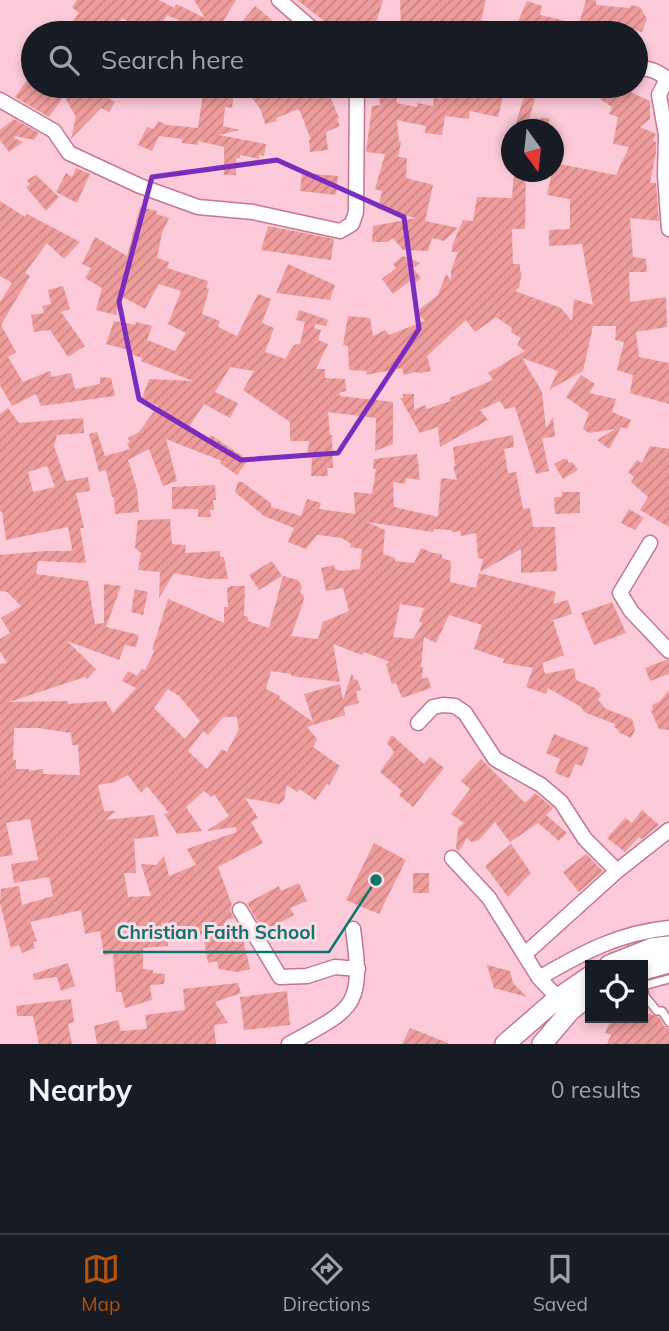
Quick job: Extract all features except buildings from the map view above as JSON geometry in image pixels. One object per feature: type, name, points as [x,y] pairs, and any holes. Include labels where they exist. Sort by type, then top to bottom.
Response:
[{"type":"main road","points":[[618,960],[652,948],[669,946]]},
{"type":"main road","points":[[648,969],[669,963]]},
{"type":"main road","points":[[505,1044],[558,998],[585,979]]},
{"type":"main road","points":[[542,1044],[570,1011],[585,999]]},
{"type":"street","points":[[279,0],[303,21]]},
{"type":"street","points":[[648,68],[659,72],[668,80],[659,95],[666,135],[665,175],[669,229]]},
{"type":"street","points":[[0,100],[54,131],[69,153],[140,187],[198,207],[253,212],[340,231],[352,225],[356,212],[357,98]]},
{"type":"street","points":[[650,543],[620,593],[631,611],[669,651]]},
{"type":"street","points":[[418,723],[433,707],[455,706],[465,713],[495,759],[541,786],[561,802],[585,839],[617,871]]},
{"type":"street","points":[[525,954],[617,871],[665,833]]},
{"type":"street","points":[[452,858],[489,898],[539,978],[558,998]]},
{"type":"street","points":[[240,910],[280,977],[307,976],[335,968],[358,970]]},
{"type":"street","points":[[539,978],[603,943],[645,931],[669,928]]},
{"type":"street","points":[[289,1044],[342,1013],[353,999],[358,970],[353,929]]},
{"type":"lane","points":[[669,979],[643,986],[643,991],[657,1011],[663,1011],[669,1022]]},
{"type":"highlighted area","points":[[277,160],[404,217],[419,329],[338,453],[241,460],[139,399],[119,302],[152,177]]},
{"type":"place","name":"Christian Faith School","points":[[376,880]]}]
